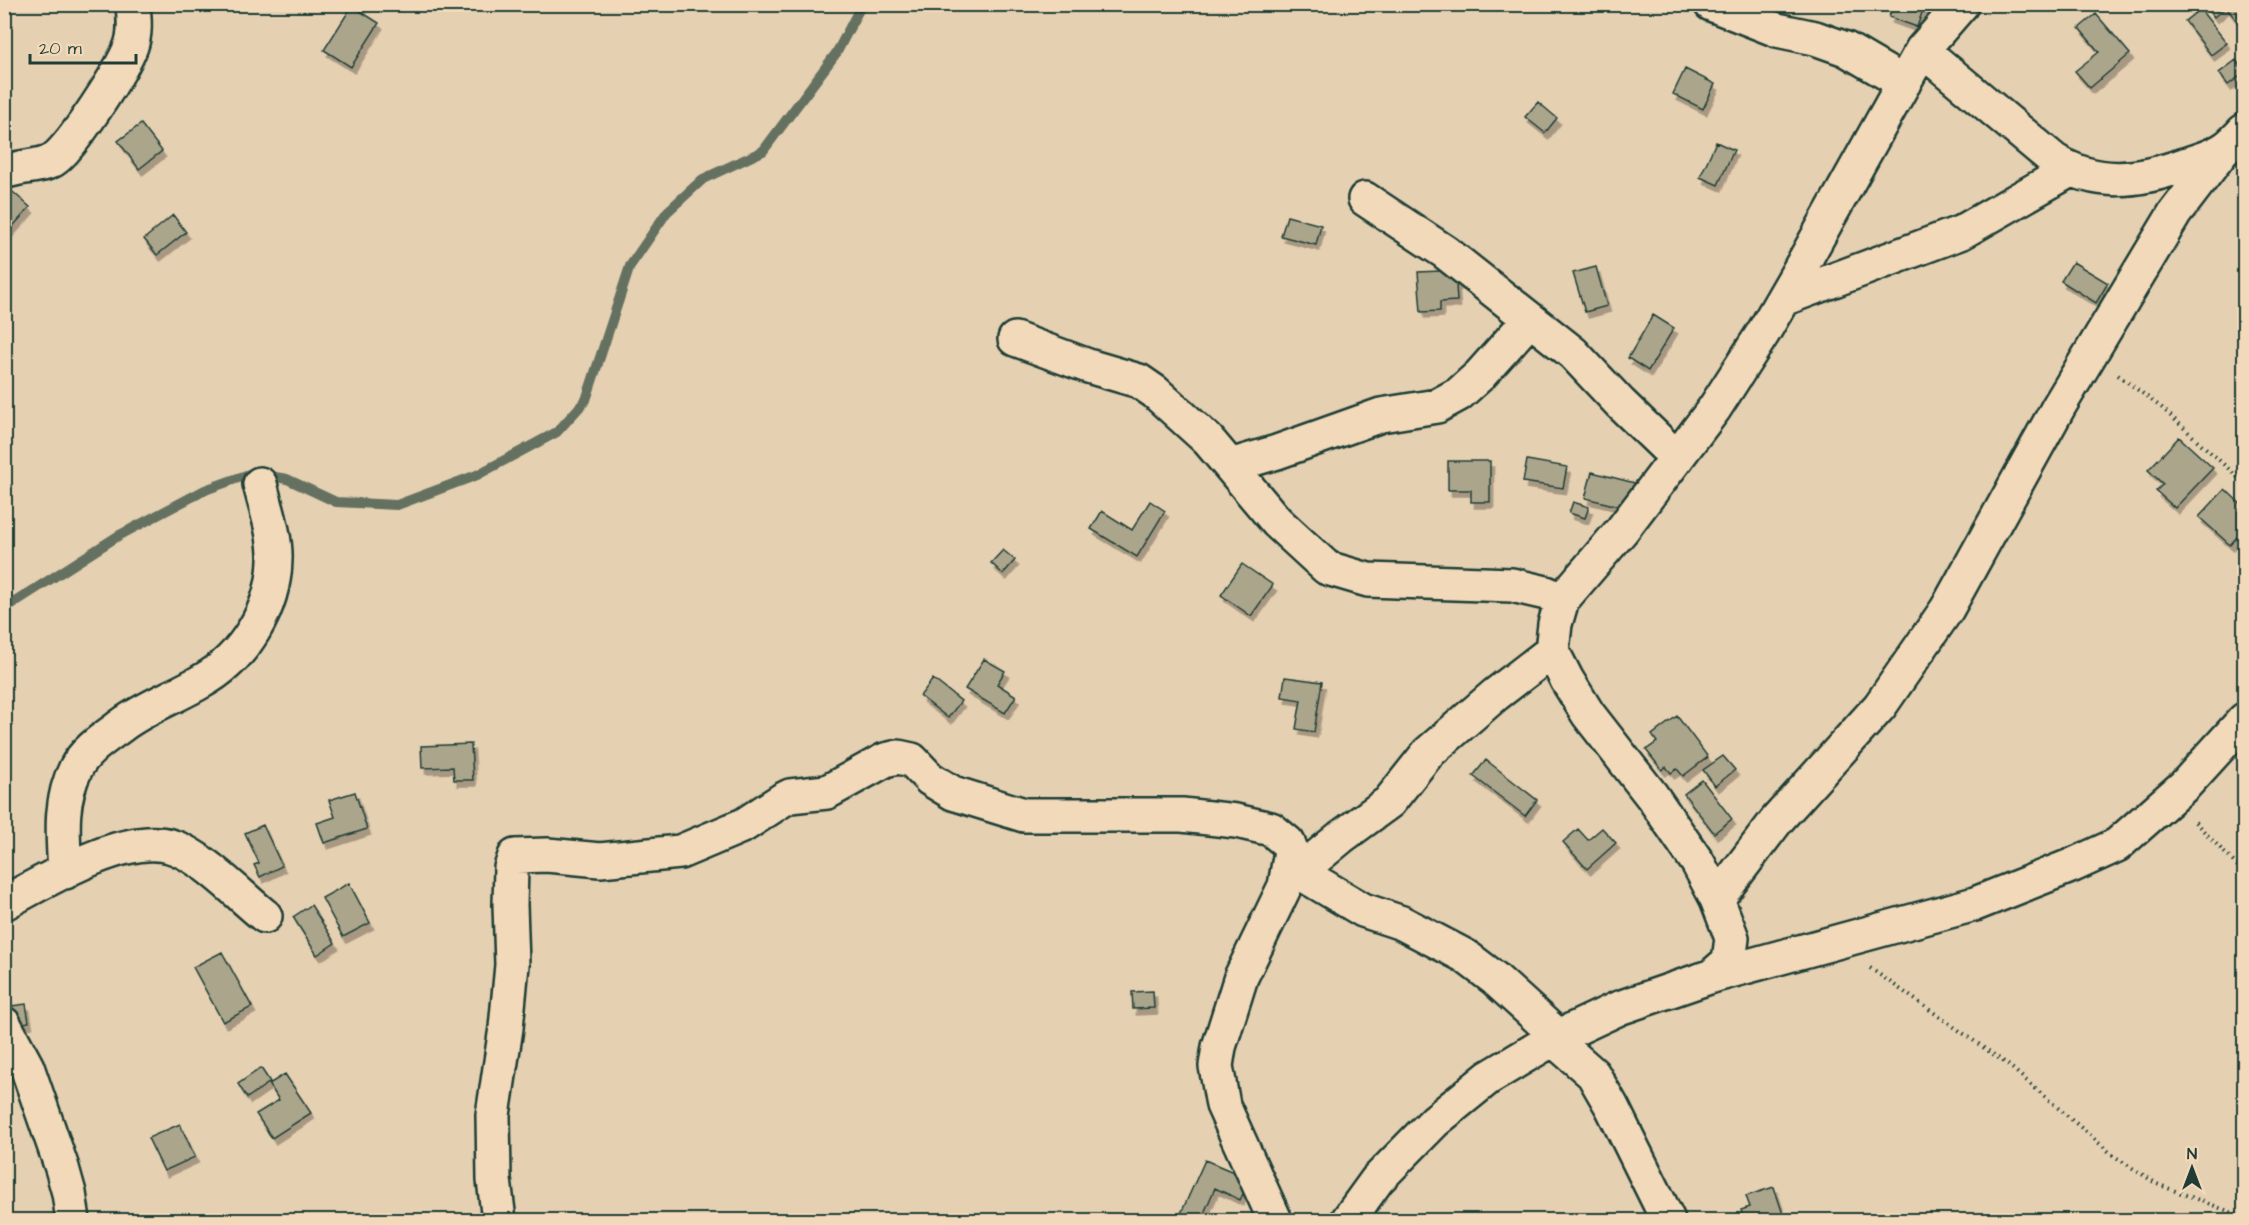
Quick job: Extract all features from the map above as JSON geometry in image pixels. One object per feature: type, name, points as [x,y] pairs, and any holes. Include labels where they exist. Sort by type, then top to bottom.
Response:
[{"type":"street","points":[[4,172],[15,167],[53,160],[91,114],[131,45],[135,28],[133,4]]},
{"type":"street","points":[[1711,4],[1777,30],[1815,38],[1846,49],[1904,82]]},
{"type":"street","points":[[1712,976],[1729,961],[1732,938],[1716,899],[1698,863],[1652,796],[1588,714],[1552,651],[1555,624],[1562,600],[1622,530],[1714,409],[1783,299],[1922,50],[1962,4]]},
{"type":"street","points":[[1922,50],[2018,131],[2070,170],[2087,176],[2117,179],[2140,177],[2173,169],[2234,140]]},
{"type":"street","points":[[1716,899],[1777,820],[1880,706],[1940,619],[2015,489],[2059,406],[2175,213],[2234,140]]},
{"type":"street","points":[[1783,299],[1962,232],[2070,170]]},
{"type":"street","points":[[1365,199],[1445,252],[1573,353],[1677,458]]},
{"type":"street","points":[[1230,466],[1389,413],[1437,406],[1459,394],[1480,375],[1530,319]]},
{"type":"street","points":[[1014,339],[1088,366],[1138,381],[1178,411],[1208,440],[1277,522],[1328,568],[1368,580],[1512,585],[1546,592],[1562,600]]},
{"type":"street","points":[[65,872],[63,803],[77,766],[97,743],[143,710],[203,681],[222,667],[252,632],[263,613],[273,583],[275,558],[260,484]]},
{"type":"street","points":[[1275,1221],[1223,1105],[1216,1066],[1219,1047],[1242,977],[1285,886],[1294,869],[1389,802],[1428,753],[1495,695],[1552,651]]},
{"type":"street","points":[[1348,1221],[1377,1180],[1435,1121],[1488,1078],[1556,1038],[1619,1008],[1712,976],[1975,904],[2117,845],[2171,797],[2244,720]]},
{"type":"street","points":[[499,1221],[494,1180],[493,1115],[511,975],[511,877],[515,856],[547,855],[600,860],[680,852],[744,825],[790,796],[816,795],[827,792],[885,760],[897,757],[912,760],[930,779],[953,793],[1024,814],[1182,815],[1236,821],[1271,829],[1288,843],[1294,869],[1363,910],[1402,924],[1465,956],[1500,984],[1593,1074],[1612,1107],[1668,1221]]},
{"type":"street","points":[[4,903],[65,872],[128,845],[170,846],[197,859],[265,916]]},
{"type":"street","points":[[4,1024],[27,1067],[62,1168],[69,1193],[72,1221]]},
{"type":"path","points":[[2091,354],[2162,408],[2244,483]]},
{"type":"path","points":[[2171,797],[2244,873]]},
{"type":"path","points":[[1839,943],[1911,998],[2007,1064],[2114,1155],[2157,1184],[2244,1217]]},
{"type":"building","points":[[1893,4],[1917,4],[1924,7],[1917,27],[1889,17]]},
{"type":"building","points":[[2204,4],[2244,4],[2244,30],[2226,7],[2214,17]]},
{"type":"building","points":[[352,6],[379,23],[351,67],[324,50]]},
{"type":"building","points":[[2200,9],[2227,43],[2211,55],[2185,21]]},
{"type":"building","points":[[2096,14],[2130,54],[2090,88],[2075,71],[2099,52],[2079,28]]},
{"type":"building","points":[[2236,60],[2244,73],[2228,85],[2219,73]]},
{"type":"building","points":[[1685,69],[1715,84],[1703,109],[1673,94]]},
{"type":"building","points":[[1538,102],[1557,118],[1545,133],[1525,117]]},
{"type":"building","points":[[141,124],[162,151],[139,169],[118,141]]},
{"type":"building","points":[[1716,142],[1734,150],[1718,185],[1700,177]]},
{"type":"building","points":[[6,186],[30,207],[8,232],[4,228],[4,212],[7,209],[4,206]]},
{"type":"building","points":[[173,215],[186,232],[157,255],[144,239]]},
{"type":"building","points":[[1287,216],[1321,225],[1316,245],[1281,236]]},
{"type":"building","points":[[2073,262],[2108,283],[2096,303],[2061,281]]},
{"type":"building","points":[[1596,267],[1607,306],[1585,312],[1573,273]]},
{"type":"building","points":[[1464,270],[1466,283],[1456,284],[1457,301],[1440,302],[1440,311],[1421,312],[1418,272]]},
{"type":"building","points":[[1653,315],[1674,328],[1648,371],[1628,358]]},
{"type":"building","points":[[2179,437],[2213,468],[2175,508],[2156,491],[2163,484],[2148,470]]},
{"type":"building","points":[[1527,460],[1567,467],[1563,488],[1523,482]]},
{"type":"building","points":[[1448,461],[1490,461],[1490,502],[1471,502],[1471,490],[1448,490]]},
{"type":"building","points":[[1592,472],[1650,487],[1643,512],[1585,498]]},
{"type":"building","points":[[2225,489],[2244,507],[2244,529],[2230,545],[2199,517]]},
{"type":"building","points":[[1150,501],[1165,511],[1137,557],[1091,529],[1102,511],[1132,530]]},
{"type":"building","points":[[1573,502],[1589,507],[1585,518],[1569,513]]},
{"type":"building","points":[[1003,550],[1015,560],[1003,574],[991,563]]},
{"type":"building","points":[[1242,564],[1273,585],[1251,616],[1221,595]]},
{"type":"building","points":[[984,659],[1005,671],[997,684],[1016,696],[1005,713],[965,689]]},
{"type":"building","points":[[1285,677],[1322,682],[1314,732],[1296,729],[1301,700],[1282,697]]},
{"type":"building","points":[[933,679],[961,701],[948,718],[920,696]]},
{"type":"building","points":[[1677,716],[1708,757],[1683,776],[1677,769],[1671,773],[1666,767],[1662,770],[1646,750],[1657,742],[1652,735]]},
{"type":"building","points":[[471,744],[473,780],[454,780],[453,767],[422,768],[421,746]]},
{"type":"building","points":[[1723,756],[1735,770],[1715,786],[1703,770]]},
{"type":"building","points":[[1486,760],[1537,800],[1525,816],[1473,776]]},
{"type":"building","points":[[1702,780],[1732,819],[1714,833],[1684,794]]},
{"type":"building","points":[[355,792],[367,829],[324,843],[317,823],[335,817],[329,800]]},
{"type":"building","points":[[263,825],[282,866],[260,877],[254,865],[259,863],[245,833]]},
{"type":"building","points":[[1602,828],[1616,843],[1587,869],[1563,842],[1578,829],[1588,840]]},
{"type":"building","points":[[349,883],[370,923],[343,937],[322,898]]},
{"type":"building","points":[[311,905],[335,943],[317,955],[293,917]]},
{"type":"building","points":[[222,952],[252,1007],[223,1022],[193,967]]},
{"type":"building","points":[[1153,991],[1154,1008],[1133,1009],[1132,992]]},
{"type":"building","points":[[26,1004],[29,1022],[4,1026],[4,1007]]},
{"type":"building","points":[[261,1068],[270,1082],[247,1098],[238,1084]]},
{"type":"building","points":[[285,1074],[311,1113],[272,1138],[256,1114],[279,1100],[269,1084]]},
{"type":"building","points":[[180,1124],[195,1157],[164,1171],[148,1138]]},
{"type":"building","points":[[1205,1160],[1250,1179],[1240,1200],[1215,1188],[1201,1220],[1178,1220]]},
{"type":"building","points":[[1774,1187],[1785,1220],[1754,1220],[1753,1218],[1744,1220],[1741,1210],[1750,1207],[1746,1196]]},
{"type":"waterway","points":[[4,609],[118,536],[205,490],[252,473],[287,479],[336,502],[397,505],[477,475],[557,432],[586,400],[630,266],[667,212],[703,179],[763,151],[837,52],[862,4]]}]
